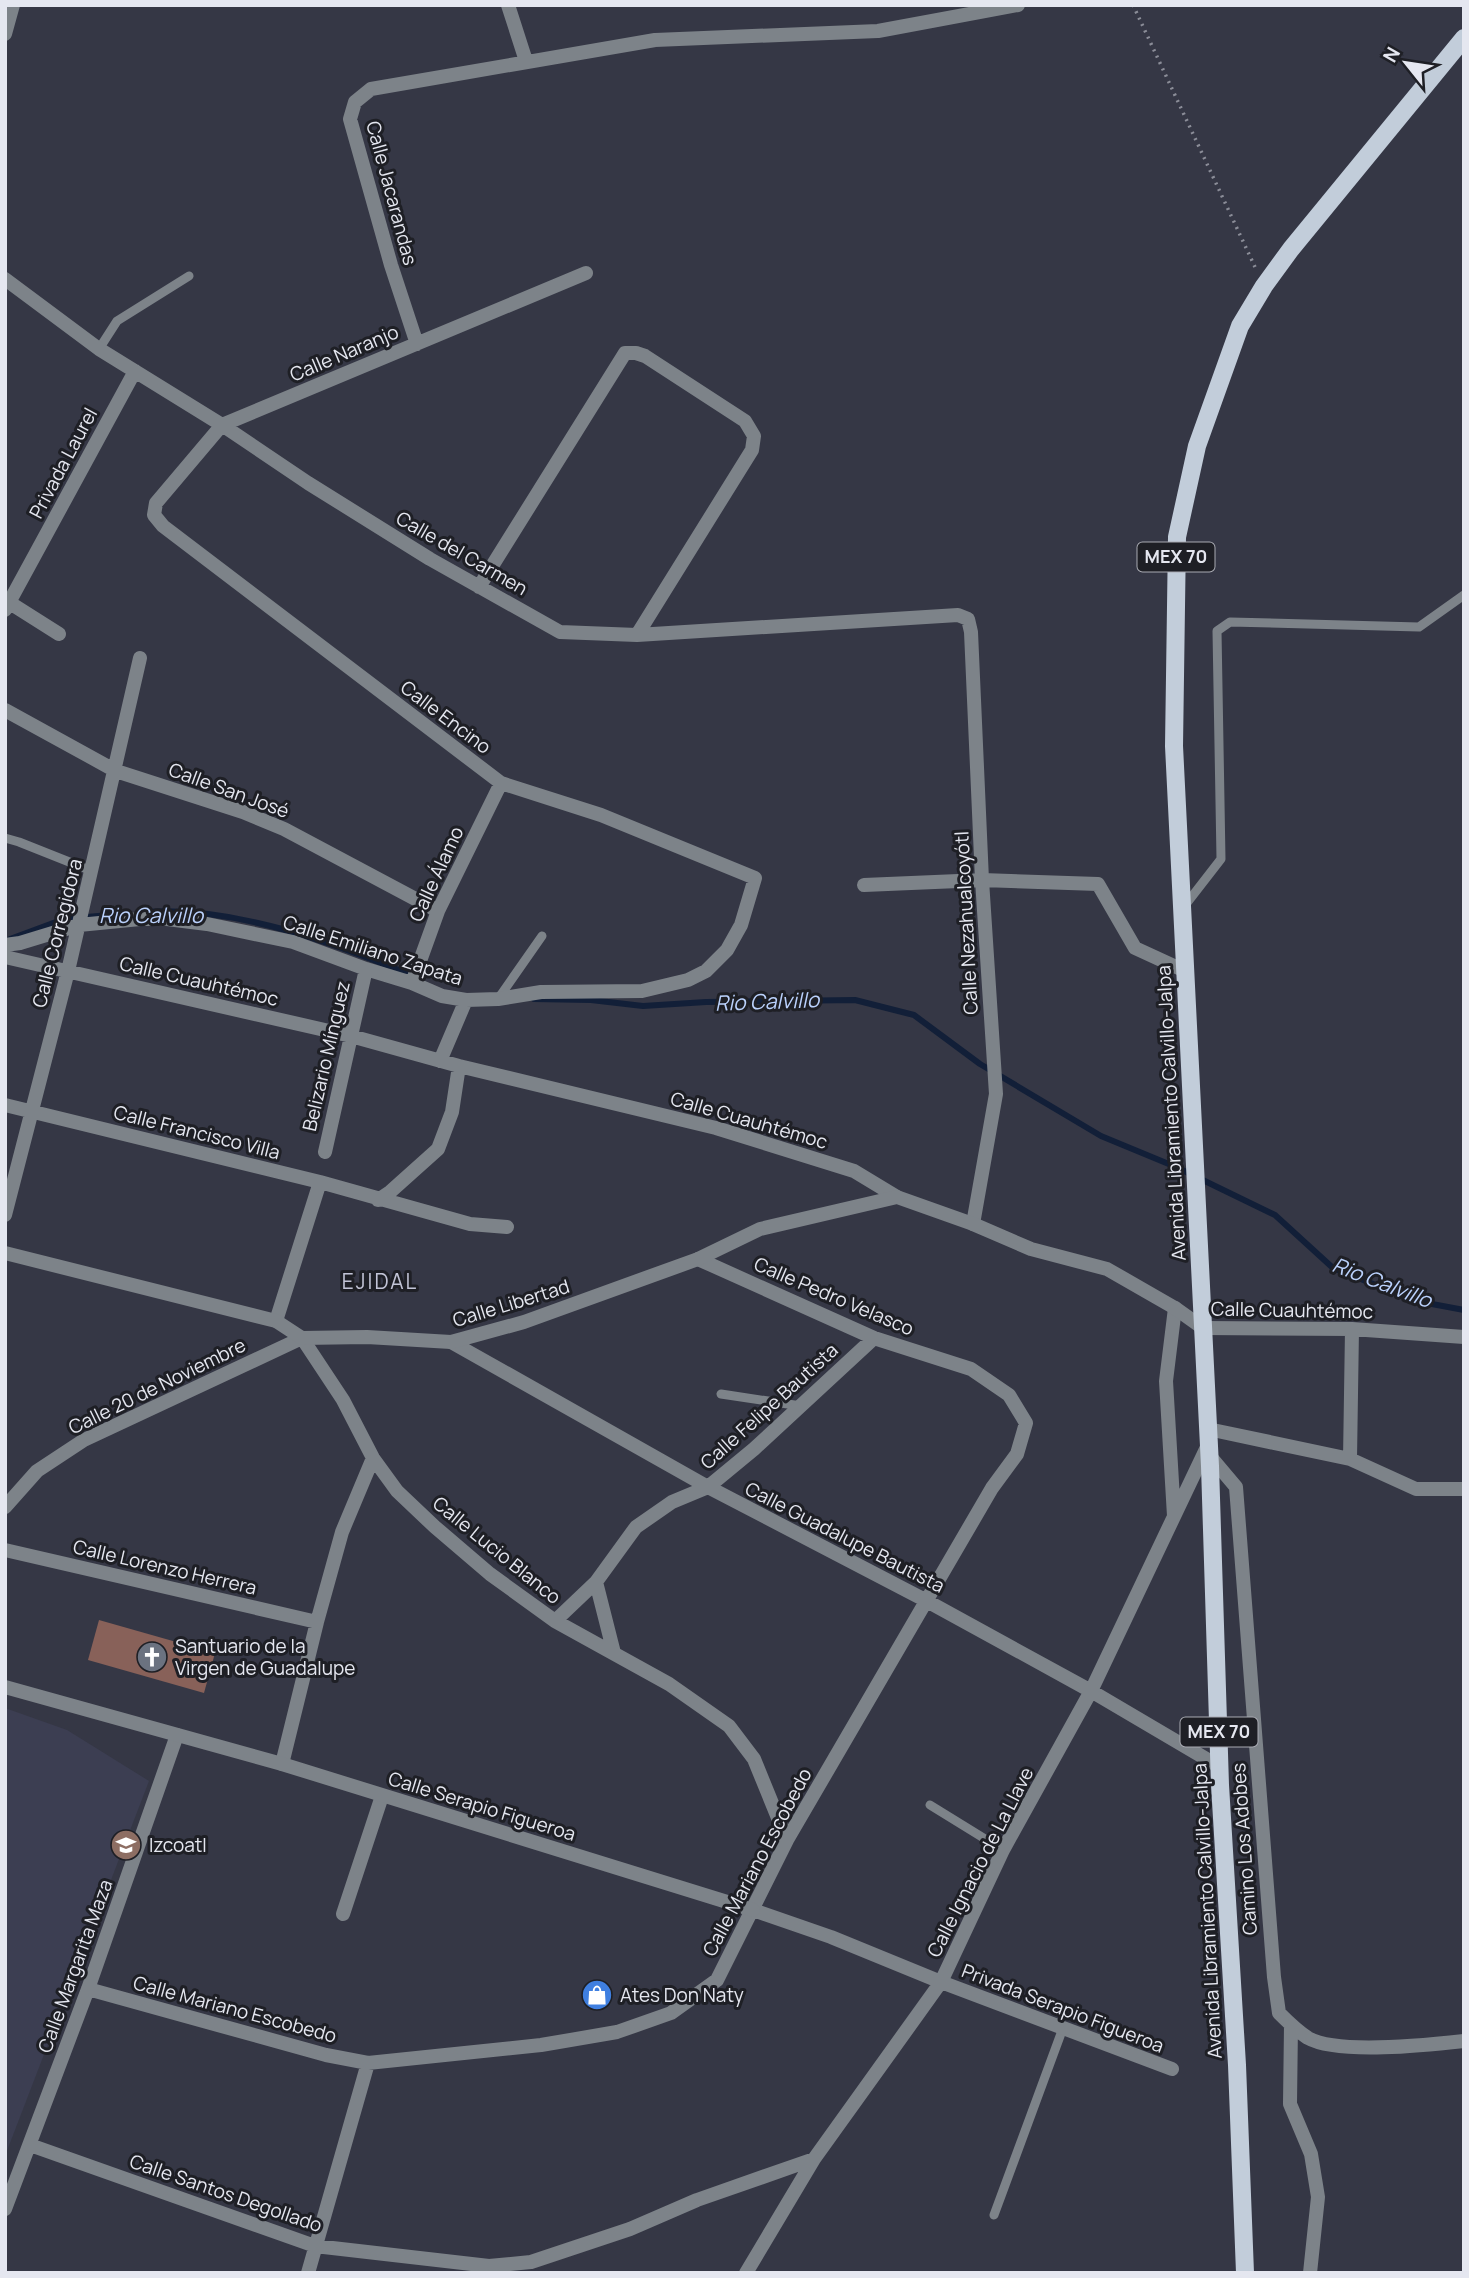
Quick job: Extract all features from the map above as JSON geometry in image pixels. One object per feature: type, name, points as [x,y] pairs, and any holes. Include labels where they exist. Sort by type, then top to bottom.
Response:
[{"type":"main road","name":"Avenida Libramiento Calvillo-Jalpa","points":[[1245,2273],[1174,746],[1177,537],[1196,446],[1240,326],[1291,249],[1464,38]]},
{"type":"street","points":[[5,34],[13,5]]},
{"type":"street","points":[[508,5],[526,61]]},
{"type":"street","name":"Calle Jacarandas","points":[[417,344],[391,265],[350,119],[355,102],[371,89],[655,40],[878,31],[1018,5]]},
{"type":"street","name":"Calle Naranjo","points":[[154,515],[156,503],[222,425],[586,273]]},
{"type":"street","name":"Calle del Carmen","points":[[5,279],[99,349],[430,559],[560,632],[637,635],[958,615],[968,619]]},
{"type":"street","points":[[479,587],[625,353],[636,353],[645,356],[745,421],[754,436],[752,450],[637,635]]},
{"type":"street","name":"Privada Laurel","points":[[8,607],[135,371]]},
{"type":"street","name":"Calle Encino","points":[[154,515],[163,526],[501,783],[601,815],[755,878]]},
{"type":"street","points":[[8,607],[59,634]]},
{"type":"street","name":"Calle Nezahualcoyótl","points":[[968,619],[971,632],[982,880],[996,1094],[973,1224]]},
{"type":"street","name":"Calle Corregidora","points":[[5,1215],[68,971],[141,658]]},
{"type":"street","name":"Calle San José","points":[[5,710],[116,771],[243,812],[273,825],[438,911]]},
{"type":"street","name":"Calle Álamo","points":[[412,983],[438,911],[501,783]]},
{"type":"street","name":"Calle Emiliano Zapata","points":[[5,945],[32,940],[79,925],[140,919],[207,924],[293,942],[442,996],[466,1000],[498,999],[541,992],[642,991],[697,976],[706,971],[727,950],[741,925],[755,878]]},
{"type":"street","points":[[864,885],[982,880],[1098,884],[1135,948],[1185,971]]},
{"type":"street","name":"Calle Cuauhtémoc","points":[[5,957],[351,1036],[459,1066],[716,1128],[854,1171],[897,1197],[973,1224],[1031,1249],[1107,1269],[1175,1308],[1203,1328],[1352,1329],[1464,1337]]},
{"type":"street","name":"Belizario Mínguez","points":[[324,1152],[366,970]]},
{"type":"street","points":[[440,1061],[466,1000]]},
{"type":"street","points":[[378,1200],[438,1149],[452,1112],[459,1066]]},
{"type":"street","name":"Calle Francisco Villa","points":[[5,1105],[320,1182],[470,1224],[507,1227]]},
{"type":"street","points":[[276,1321],[320,1182]]},
{"type":"street","name":"Calle Libertad","points":[[302,1338],[367,1337],[451,1342],[524,1322],[698,1259],[760,1229],[897,1197]]},
{"type":"street","points":[[5,1253],[276,1321],[302,1338]]},
{"type":"street","name":"Calle Pedro Velasco","points":[[698,1259],[874,1338],[971,1369],[1009,1395],[1026,1423],[1017,1454]]},
{"type":"street","points":[[1174,1518],[1166,1381],[1175,1308]]},
{"type":"street","points":[[1350,1459],[1352,1329]]},
{"type":"street","name":"Calle Lucio Blanco","points":[[302,1338],[343,1400],[373,1458],[397,1491],[490,1574],[555,1621],[669,1684],[729,1726],[754,1759],[787,1840]]},
{"type":"street","name":"Calle 20 de Noviembre","points":[[5,1507],[37,1471],[84,1440],[302,1338]]},
{"type":"street","name":"Calle Felipe Bautista","points":[[555,1621],[596,1582],[636,1527],[672,1502],[708,1487],[754,1449],[874,1338]]},
{"type":"street","name":"Calle Guadalupe Bautista","points":[[451,1342],[708,1487],[925,1600],[1091,1691],[1220,1767]]},
{"type":"street","points":[[1208,1443],[1350,1459],[1416,1489],[1464,1489]]},
{"type":"street","name":"Calle Ignacio de La Llave","points":[[746,2273],[814,2159],[941,1982],[1003,1850],[1091,1691],[1208,1443]]},
{"type":"street","name":"Camino Los Adobes","points":[[1208,1443],[1236,1487],[1274,1977],[1279,2013],[1291,2025]]},
{"type":"street","name":"Calle Mariano Escobedo","points":[[88,1989],[326,2055],[369,2063],[554,2042],[617,2032],[671,2013],[717,1980],[787,1840],[925,1600],[992,1488],[1017,1454]]},
{"type":"street","points":[[282,1764],[342,1532],[373,1458]]},
{"type":"street","name":"Calle Lorenzo Herrera","points":[[5,1550],[317,1622]]},
{"type":"street","points":[[596,1582],[614,1653]]},
{"type":"street","name":"Calle Serapio Figueroa","points":[[5,1687],[282,1764],[753,1910],[831,1937],[941,1982]]},
{"type":"street","name":"Calle Margarita Maza","points":[[5,2209],[88,1989],[177,1735]]},
{"type":"street","points":[[343,1914],[382,1796]]},
{"type":"street","name":"Privada Serapio Figueroa","points":[[941,1982],[1172,2069]]},
{"type":"street","points":[[1291,2025],[1309,2039],[1329,2045],[1433,2044],[1464,2040]]},
{"type":"street","points":[[1291,2025],[1290,2104],[1311,2154],[1318,2197],[1310,2273]]},
{"type":"street","points":[[308,2273],[369,2063]]},
{"type":"street","name":"Calle Santos Degollado","points":[[30,2145],[315,2246],[489,2266],[529,2267],[630,2229],[697,2200],[814,2159]]},
{"type":"lane","points":[[99,349],[117,321],[189,276]]},
{"type":"lane","points":[[1182,910],[1220,859],[1217,631],[1230,622],[1419,628],[1464,595]]},
{"type":"lane","points":[[5,838],[92,871]]},
{"type":"lane","points":[[498,999],[542,936]]},
{"type":"lane","points":[[721,1394],[801,1406]]},
{"type":"lane","points":[[930,1805],[1003,1850]]},
{"type":"lane","points":[[993,2215],[1063,2028]]},
{"type":"path","points":[[1133,5],[1264,286]]},
{"type":"shaded area","points":[[5,1708],[67,1730],[149,1781],[5,2156]]},
{"type":"building","name":"Santuario de la Virgen de Guadalupe","points":[[99,1620],[215,1653],[204,1693],[88,1660]]},
{"type":"waterway","name":"Rio Calvillo","points":[[146,912],[180,912],[249,921],[318,940],[415,977]]},
{"type":"waterway","name":"Rio Calvillo","points":[[10,939],[64,919],[121,914]]},
{"type":"waterway","name":"Rio Calvillo","points":[[534,999],[591,1000],[643,1006],[706,1002],[855,1000],[914,1015],[980,1064],[1101,1136],[1176,1167],[1275,1215],[1333,1268],[1416,1301],[1464,1310]]},
{"type":"place","name":"Santuario de la Virgen de Guadalupe","points":[[152,1657]]},
{"type":"place","name":"Izcoatl","points":[[126,1845]]},
{"type":"place","name":"Ates Don Naty","points":[[597,1995]]},
{"type":"district","name":"EJIDAL","points":[[380,1282]]}]
